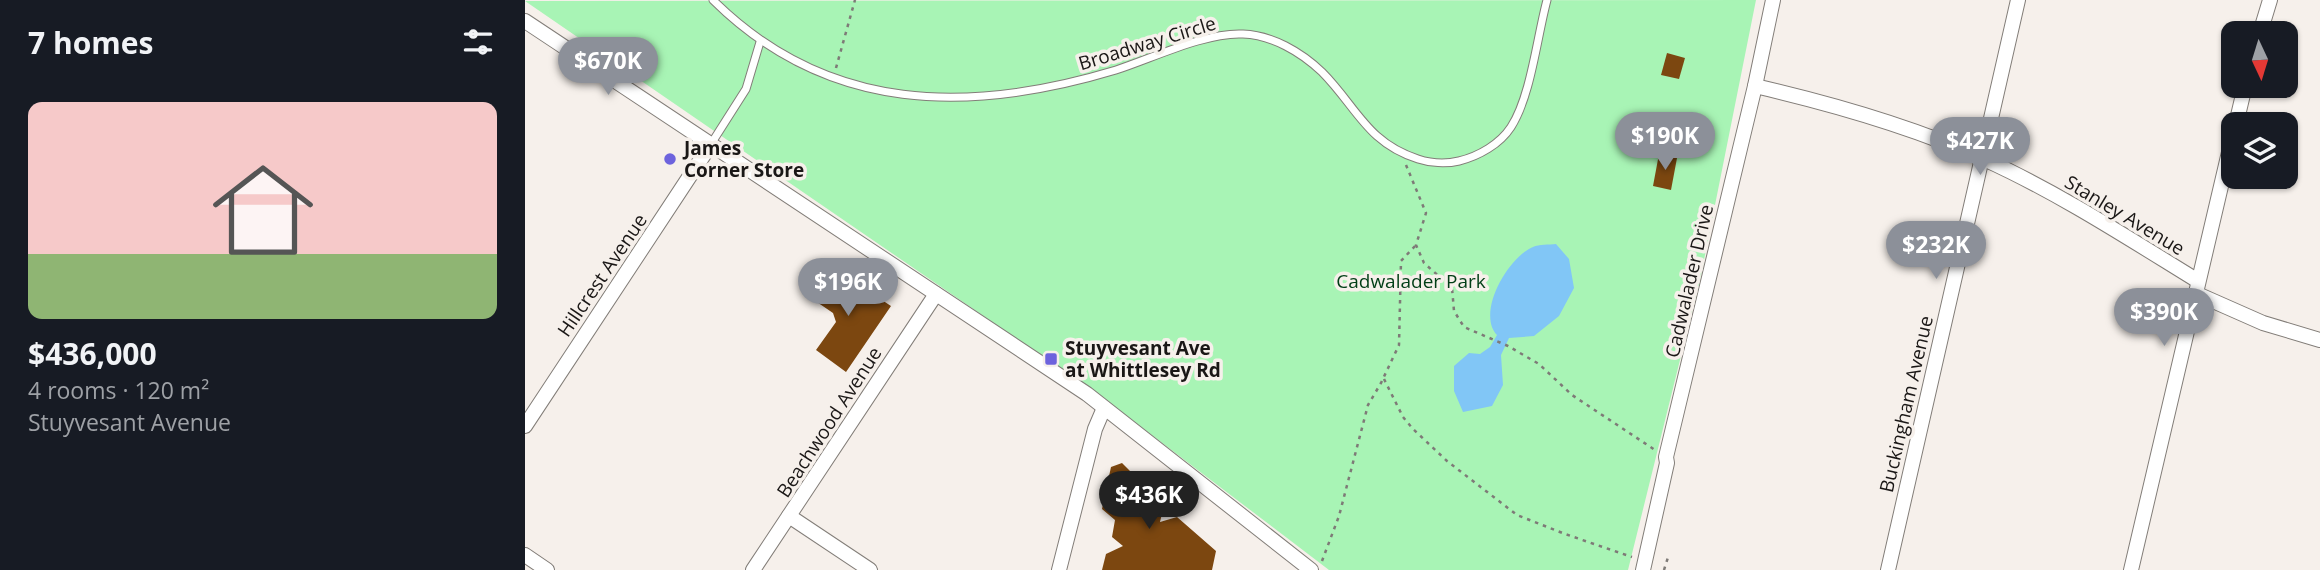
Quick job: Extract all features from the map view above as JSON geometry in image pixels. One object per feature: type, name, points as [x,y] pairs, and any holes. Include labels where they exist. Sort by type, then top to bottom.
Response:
[{"type":"street","name":"Cadwalader Drive","points":[[1645,568],[1666,457],[1773,0]]},
{"type":"street","name":"Buckingham Avenue","points":[[1888,570],[2018,0]]},
{"type":"street","points":[[2264,21],[2270,0]]},
{"type":"street","points":[[525,21],[1104,408],[1316,567]]},
{"type":"street","name":"Stanley Avenue","points":[[1755,86],[1844,108],[1983,159],[2073,205],[2196,287],[2263,323],[2320,340]]},
{"type":"street","name":"Hillcrest Avenue","points":[[525,426],[711,144]]},
{"type":"street","points":[[2131,570],[2221,184]]},
{"type":"street","name":"Beachwood Avenue","points":[[753,570],[936,294]]},
{"type":"street","points":[[1059,570],[1095,429],[1104,408]]},
{"type":"street","points":[[789,516],[870,570]]},
{"type":"street","points":[[525,555],[547,570]]},
{"type":"lane","name":"Broadway Circle","points":[[713,0],[760,42],[780,54],[834,78],[865,87],[922,96],[972,97],[1055,87],[1215,36],[1243,34],[1275,41],[1308,60],[1324,74],[1371,132],[1398,152],[1422,160],[1451,163],[1477,155],[1512,126],[1524,97],[1547,0]]},
{"type":"lane","points":[[711,144],[746,89],[760,42]]},
{"type":"path","points":[[834,78],[855,0]]},
{"type":"path","points":[[1316,567],[1339,516],[1368,405],[1399,345],[1401,261],[1416,245],[1426,213],[1398,152]]},
{"type":"path","points":[[1416,245],[1424,263],[1452,288],[1454,311],[1464,327],[1509,346],[1539,364],[1572,394],[1633,438],[1666,457]]},
{"type":"path","points":[[1383,378],[1403,417],[1413,429],[1447,461],[1517,515],[1645,568]]},
{"type":"path","points":[[1664,570],[1669,554]]},
{"type":"green space","name":"Cadwalader Park","points":[[1756,0],[1701,275],[1628,570],[1329,570],[1107,401],[525,1]]},
{"type":"water","points":[[1556,244],[1569,259],[1574,288],[1559,316],[1534,336],[1509,338],[1501,355],[1503,385],[1492,406],[1463,412],[1454,391],[1454,366],[1469,353],[1480,354],[1490,347],[1497,335],[1491,325],[1490,313],[1505,273],[1523,253],[1535,246]]},
{"type":"building","points":[[1667,53],[1685,58],[1679,79],[1661,75]]},
{"type":"building","points":[[1659,154],[1677,158],[1671,190],[1653,186]]},
{"type":"building","points":[[833,268],[891,306],[846,372],[816,350],[836,322],[833,313],[811,298]]},
{"type":"building","points":[[1122,463],[1164,505],[1160,522],[1177,517],[1216,551],[1212,570],[1102,570],[1106,554],[1123,546],[1112,537],[1115,520],[1102,509],[1111,467]]},
{"type":"place","name":"James Corner Store","points":[[670,159]]},
{"type":"place","name":"Stuyvesant Ave at Whittlesey Rd","points":[[1051,359]]}]
